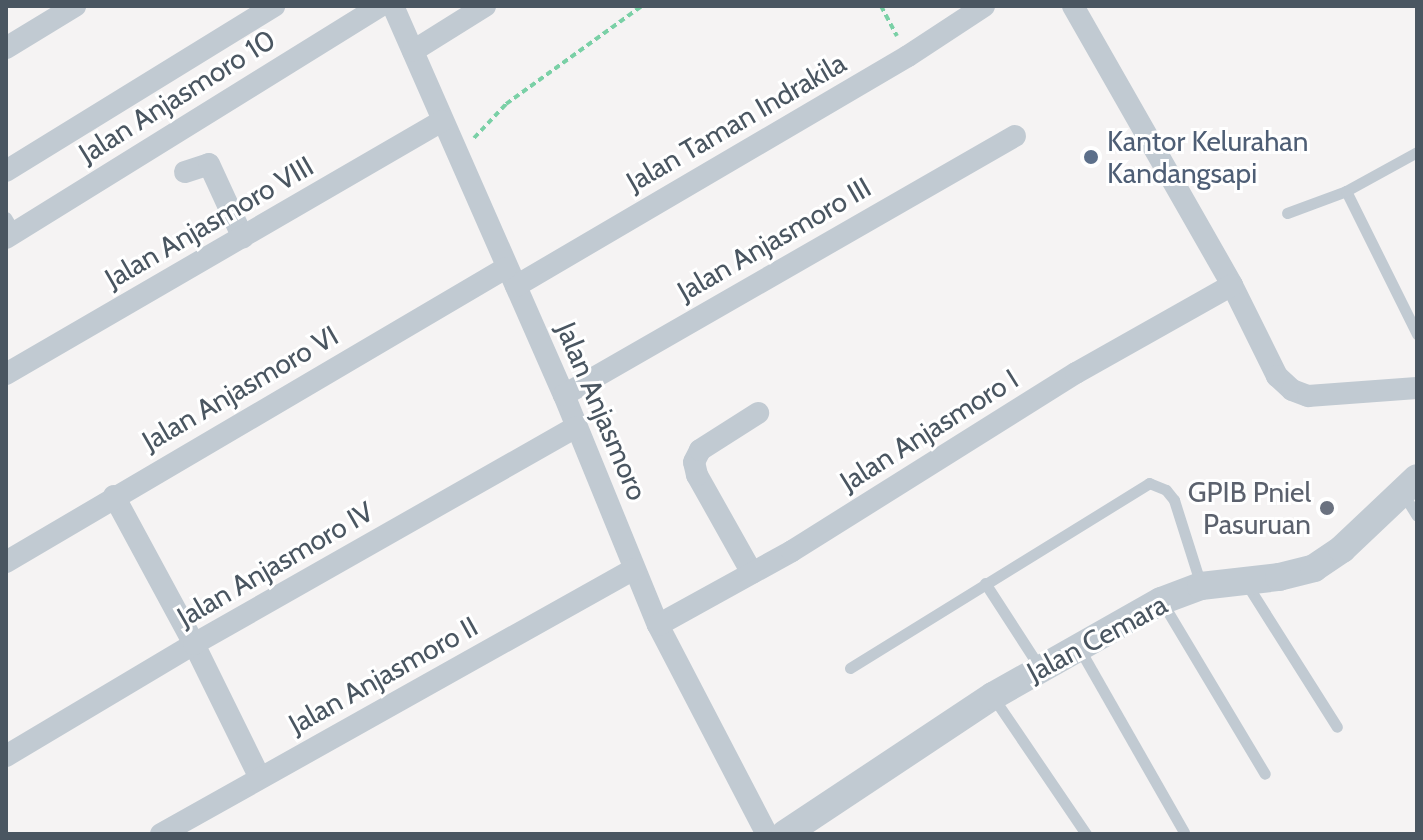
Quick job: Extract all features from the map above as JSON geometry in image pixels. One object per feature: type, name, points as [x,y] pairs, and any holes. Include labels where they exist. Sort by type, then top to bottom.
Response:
[{"type":"street","points":[[6,48],[75,6]]},
{"type":"street","points":[[6,171],[274,6]]},
{"type":"street","name":"Jalan Anjasmoro 10","points":[[9,229],[380,6]]},
{"type":"street","name":"Jalan Anjasmoro","points":[[393,6],[564,395],[658,625],[767,834]]},
{"type":"street","points":[[413,51],[485,6]]},
{"type":"street","name":"Jalan Taman Indrakila","points":[[511,277],[908,56],[984,6]]},
{"type":"street","points":[[1073,6],[1232,285],[1277,376],[1292,390],[1308,396],[1417,388]]},
{"type":"street","name":"Jalan Anjasmoro VIII","points":[[6,374],[442,121]]},
{"type":"street","name":"Jalan Anjasmoro III","points":[[564,395],[1015,136]]},
{"type":"street","points":[[185,172],[204,162],[209,164],[243,238]]},
{"type":"street","name":"Jalan Anjasmoro VI","points":[[6,562],[114,496],[511,277]]},
{"type":"street","name":"Jalan Anjasmoro I","points":[[658,625],[752,573],[1076,373],[1232,285]]},
{"type":"street","points":[[752,573],[697,475],[694,462],[700,450],[758,413]]},
{"type":"street","name":"Jalan Anjasmoro IV","points":[[6,756],[194,644],[576,427]]},
{"type":"street","name":"Jalan Cemara","points":[[785,834],[993,696],[1161,601],[1201,586],[1279,577],[1314,568],[1342,549],[1409,485]]},
{"type":"street","points":[[114,496],[194,644],[260,778]]},
{"type":"street","name":"Jalan Anjasmoro II","points":[[161,834],[634,569]]},
{"type":"lane","points":[[1287,213],[1346,191],[1417,152]]},
{"type":"lane","points":[[1346,191],[1417,334]]},
{"type":"lane","points":[[850,668],[1149,483],[1166,490],[1174,500],[1201,586]]},
{"type":"lane","points":[[1409,485],[1417,516]]},
{"type":"lane","points":[[1244,580],[1337,727]]},
{"type":"lane","points":[[985,583],[1040,668]]},
{"type":"lane","points":[[1161,601],[1265,774]]},
{"type":"lane","points":[[1078,648],[1184,832]]},
{"type":"lane","points":[[993,696],[1086,834]]},
{"type":"path","points":[[459,158],[506,104],[642,6]]},
{"type":"path","points":[[881,6],[908,56]]},
{"type":"place","name":"Kantor Kelurahan Kandangsapi","points":[[1091,157]]},
{"type":"place","name":"GPIB Pniel Pasuruan","points":[[1327,508]]}]
